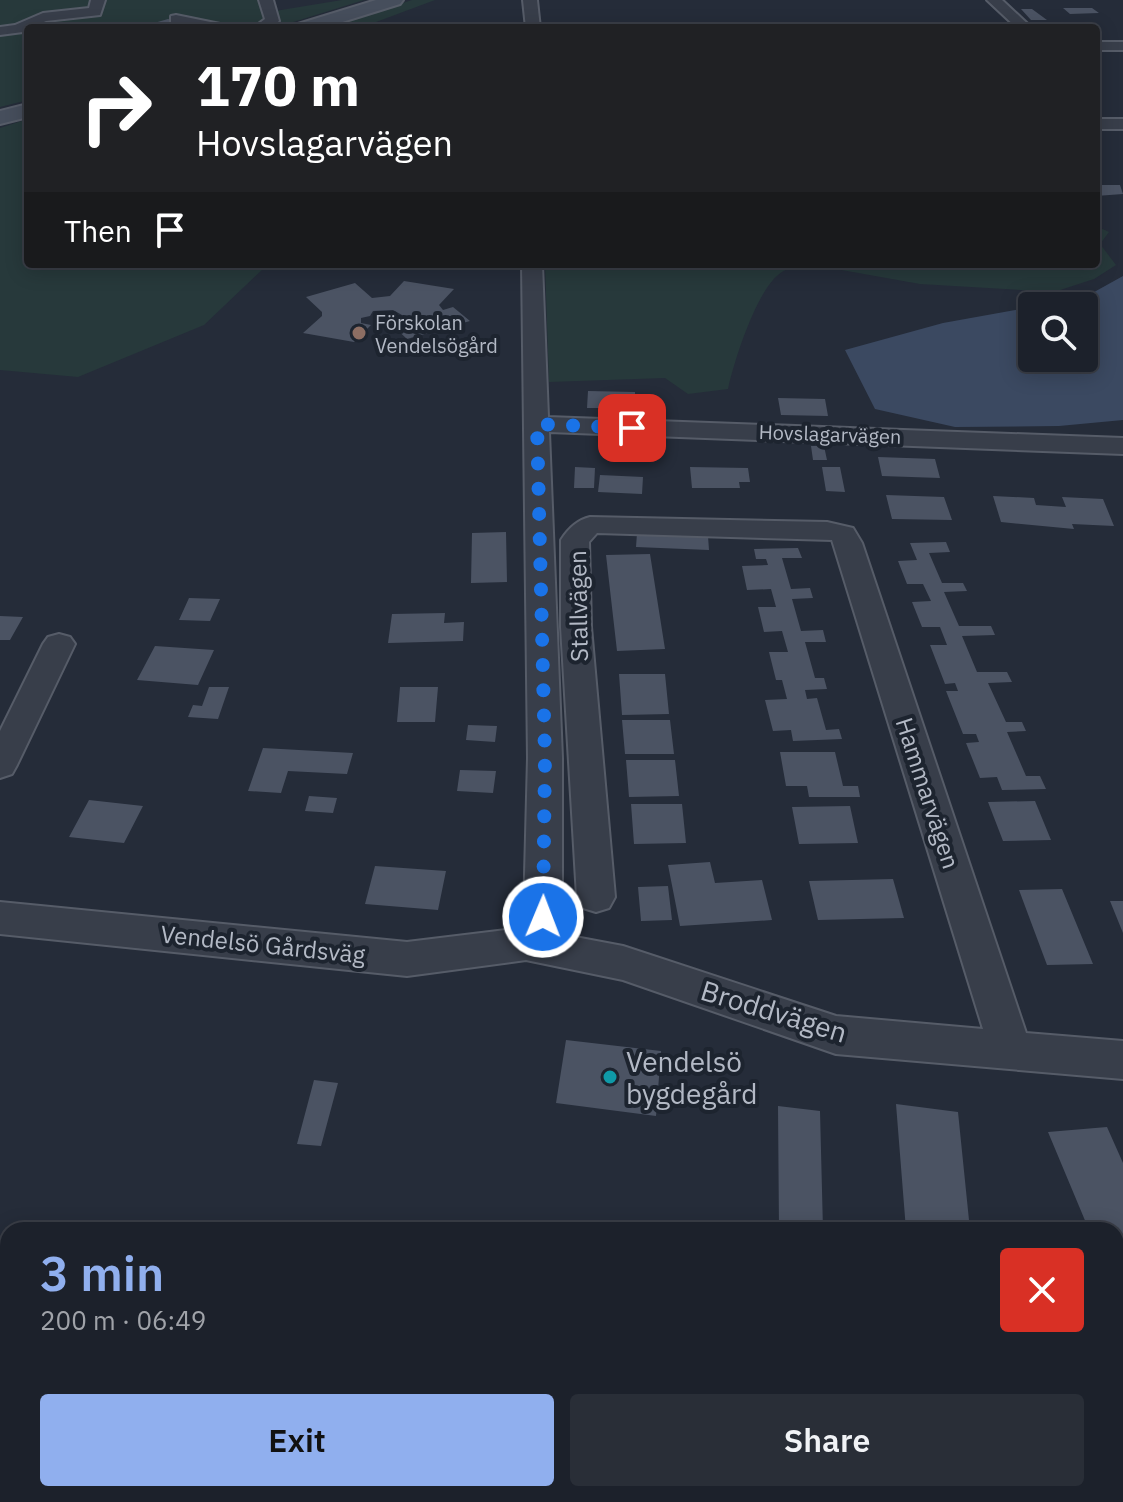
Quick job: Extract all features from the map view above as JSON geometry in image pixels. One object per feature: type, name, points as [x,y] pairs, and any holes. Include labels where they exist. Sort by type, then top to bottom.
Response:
[{"type":"main road","points":[[317,24],[394,0]]},
{"type":"main road","points":[[0,118],[24,111]]},
{"type":"street","points":[[28,24],[43,17],[98,11],[98,0]]},
{"type":"street","points":[[266,0],[272,21],[267,24]]},
{"type":"street","points":[[530,0],[533,24]]},
{"type":"street","points":[[994,0],[1021,24]]},
{"type":"street","points":[[176,19],[200,24]]},
{"type":"street","points":[[0,31],[24,26]]},
{"type":"street","points":[[1100,46],[1123,46]]},
{"type":"street","points":[[1100,124],[1123,124]]},
{"type":"street","points":[[532,268],[545,758],[534,931]]},
{"type":"street","name":"Hovslagarvägen","points":[[537,424],[1123,446]]},
{"type":"street","name":"Stallvägen","points":[[534,931],[595,886],[576,627],[575,540],[590,525],[827,530],[843,534]]},
{"type":"street","name":"Hammarvägen","points":[[843,534],[1011,1052]]},
{"type":"street","points":[[0,765],[59,644]]},
{"type":"street","name":"Vendelsö Gårdsväg","points":[[0,918],[407,959],[534,931]]},
{"type":"street","name":"Broddvägen","points":[[534,931],[836,1035],[1123,1060]]},
{"type":"shaded area","points":[[0,0],[272,0],[275,11],[342,0],[364,0],[287,24],[24,24],[24,101],[0,107]]},
{"type":"shaded area","points":[[412,0],[435,0],[371,24],[338,24]]},
{"type":"shaded area","points":[[24,120],[24,268],[264,268],[204,325],[78,377],[0,370],[0,128]]},
{"type":"shaded area","points":[[1100,228],[1109,232],[1100,244]]},
{"type":"shaded area","points":[[1100,244],[1116,265],[1094,279],[1054,292],[920,284],[830,268],[1100,268]]},
{"type":"shaded area","points":[[545,268],[791,268],[778,275],[762,296],[741,345],[728,389],[688,394],[665,378],[549,382]]},
{"type":"water","points":[[1123,276],[1123,420],[1059,426],[955,427],[875,409],[845,350],[943,323],[1018,310],[1018,372],[1098,372],[1098,292],[1094,292]]},
{"type":"building","points":[[1063,8],[1092,8],[1099,13],[1070,14]]},
{"type":"building","points":[[1021,9],[1032,9],[1047,20],[1031,20]]},
{"type":"building","points":[[168,19],[188,24],[150,24]]},
{"type":"building","points":[[1100,185],[1120,185],[1123,194],[1100,196]]},
{"type":"building","points":[[404,281],[454,289],[439,305],[443,310],[453,307],[470,321],[407,339],[391,324],[401,321],[402,315],[393,310],[373,311],[370,316],[361,318],[361,323],[371,325],[354,342],[303,333],[322,316],[322,312],[306,297],[355,283],[372,298],[390,296]]},
{"type":"building","points":[[588,391],[635,392],[635,408],[587,408]]},
{"type":"building","points":[[778,398],[825,399],[828,416],[781,415]]},
{"type":"building","points":[[811,446],[824,446],[827,460],[813,460]]},
{"type":"building","points":[[878,457],[935,459],[940,478],[882,476]]},
{"type":"building","points":[[575,467],[595,468],[594,488],[574,488]]},
{"type":"building","points":[[690,467],[748,468],[750,482],[739,482],[740,488],[692,488]]},
{"type":"building","points":[[822,467],[840,467],[845,492],[826,491]]},
{"type":"building","points":[[600,475],[643,477],[642,494],[598,492]]},
{"type":"building","points":[[886,495],[944,497],[952,520],[892,519]]},
{"type":"building","points":[[993,496],[1034,498],[1036,505],[1066,507],[1062,497],[1103,499],[1114,526],[1072,524],[1074,529],[1001,522]]},
{"type":"building","points":[[506,532],[507,582],[471,583],[472,533]]},
{"type":"building","points":[[637,533],[708,536],[709,550],[636,547]]},
{"type":"building","points":[[946,542],[950,552],[929,553],[942,583],[963,583],[967,591],[944,592],[959,626],[991,626],[995,635],[962,636],[977,672],[1007,672],[1012,682],[988,683],[1006,722],[1022,722],[1026,731],[1007,732],[1026,776],[1040,776],[1046,789],[1002,790],[997,777],[980,778],[966,743],[979,742],[976,734],[963,734],[946,691],[958,691],[955,683],[945,684],[930,645],[947,645],[940,627],[922,627],[912,602],[931,601],[923,584],[907,584],[898,561],[917,560],[910,543]]},
{"type":"building","points":[[798,548],[802,558],[782,558],[791,589],[810,588],[813,598],[792,599],[801,631],[823,630],[826,642],[805,642],[815,678],[824,678],[827,689],[805,690],[807,699],[817,698],[826,730],[839,729],[842,739],[793,741],[791,730],[773,731],[765,700],[787,699],[782,680],[776,680],[769,652],[788,652],[782,631],[764,632],[758,607],[776,607],[771,589],[747,590],[742,566],[768,565],[766,559],[756,559],[754,549]]},
{"type":"building","points":[[650,554],[665,649],[617,651],[606,555]]},
{"type":"building","points":[[189,598],[220,599],[210,621],[179,620]]},
{"type":"building","points":[[445,613],[444,623],[464,622],[463,641],[388,643],[392,614]]},
{"type":"building","points":[[0,616],[23,617],[10,640],[0,640]]},
{"type":"building","points":[[155,646],[214,650],[198,685],[137,680]]},
{"type":"building","points":[[619,674],[665,674],[669,714],[622,715]]},
{"type":"building","points":[[209,687],[229,687],[218,719],[188,717],[193,705],[202,706]]},
{"type":"building","points":[[400,687],[438,687],[435,722],[397,722]]},
{"type":"building","points":[[622,720],[670,720],[674,754],[625,754]]},
{"type":"building","points":[[468,725],[497,726],[495,742],[466,740]]},
{"type":"building","points":[[263,748],[353,753],[347,774],[288,771],[281,793],[248,791]]},
{"type":"building","points":[[780,752],[835,752],[843,786],[858,786],[860,797],[809,797],[807,786],[786,786]]},
{"type":"building","points":[[626,760],[675,760],[679,796],[629,797]]},
{"type":"building","points":[[460,770],[496,771],[493,793],[457,791]]},
{"type":"building","points":[[309,796],[337,798],[333,813],[305,811]]},
{"type":"building","points":[[89,800],[143,806],[124,843],[69,837]]},
{"type":"building","points":[[1035,801],[1051,840],[1003,841],[988,802]]},
{"type":"building","points":[[631,804],[682,804],[686,843],[634,844]]},
{"type":"building","points":[[850,806],[858,843],[799,844],[792,807]]},
{"type":"building","points":[[710,862],[715,883],[762,880],[772,920],[680,926],[668,865]]},
{"type":"building","points":[[375,866],[446,871],[438,910],[365,904]]},
{"type":"building","points":[[893,879],[904,918],[818,920],[809,881]]},
{"type":"building","points":[[668,886],[672,920],[641,921],[638,887]]},
{"type":"building","points":[[1062,889],[1093,964],[1047,965],[1019,890]]},
{"type":"building","points":[[1110,901],[1123,901],[1123,933]]},
{"type":"building","name":"Vendelsö bygdegård","points":[[566,1040],[661,1051],[656,1116],[556,1103]]},
{"type":"building","points":[[314,1080],[338,1083],[321,1146],[297,1144]]},
{"type":"building","points":[[896,1104],[958,1112],[969,1222],[905,1222]]},
{"type":"building","points":[[778,1106],[820,1111],[823,1222],[779,1222]]},
{"type":"building","points":[[1107,1127],[1123,1163],[1123,1222],[1086,1222],[1048,1132]]},
{"type":"place","name":"Förskolan Vendelsögård","points":[[359,333]]},
{"type":"place","name":"Vendelsö bygdegård","points":[[610,1077]]},
{"type":"route","points":[[543,917],[545,758],[537,424],[632,428]]}]
